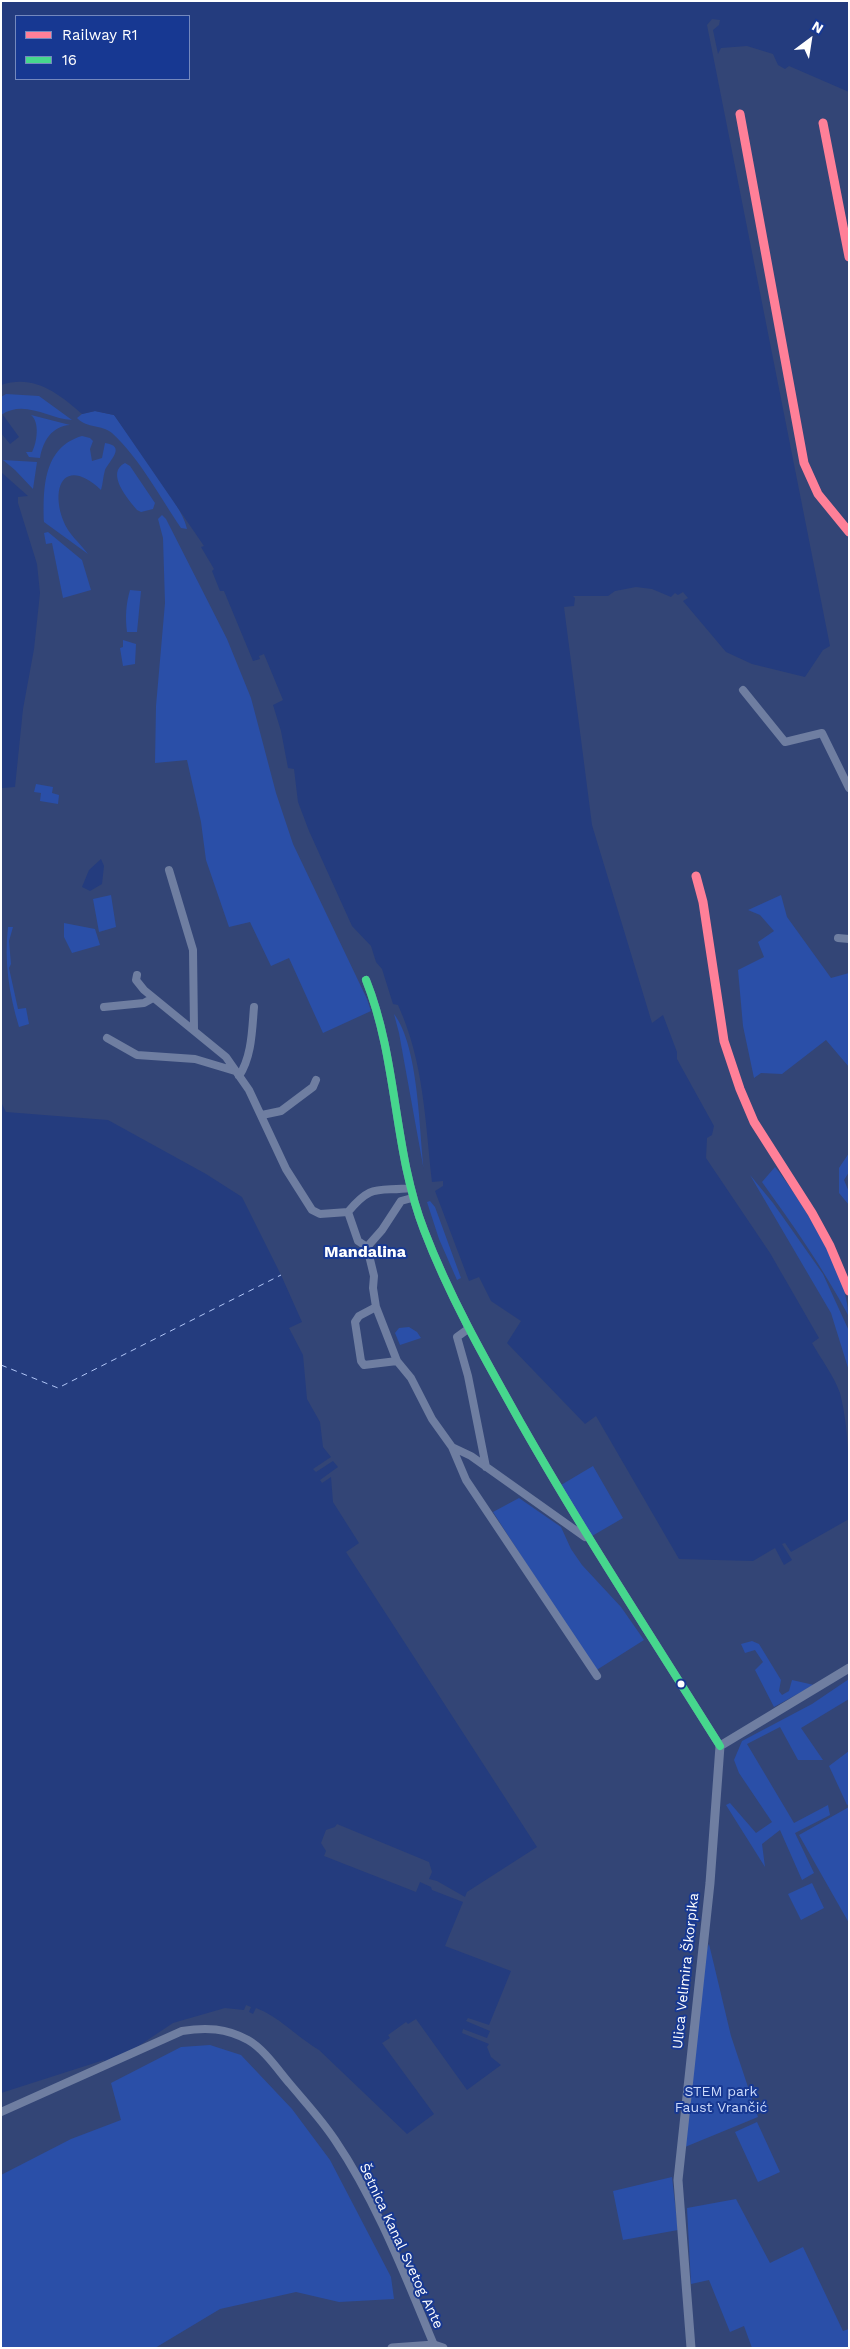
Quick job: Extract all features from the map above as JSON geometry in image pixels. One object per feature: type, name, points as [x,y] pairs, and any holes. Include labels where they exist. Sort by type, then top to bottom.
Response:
[{"type":"street","points":[[743,690],[785,742],[822,733],[849,788]]},
{"type":"street","points":[[168,870],[193,950],[194,1029]]},
{"type":"street","points":[[838,938],[849,938]]},
{"type":"street","points":[[137,975],[136,980],[144,990],[178,1020],[194,1029],[226,1057],[249,1090],[286,1169],[312,1210],[320,1214],[348,1212],[364,1194],[371,1190],[411,1188]]},
{"type":"street","points":[[366,980],[380,1019],[412,1198],[436,1258],[468,1329],[588,1539],[720,1746],[849,1668]]},
{"type":"street","points":[[104,1007],[144,1003],[153,998]]},
{"type":"street","points":[[237,1074],[245,1067],[251,1039],[254,1007]]},
{"type":"street","points":[[107,1038],[137,1055],[195,1059],[237,1074]]},
{"type":"street","points":[[262,1116],[281,1111],[313,1087],[316,1080]]},
{"type":"street","points":[[367,1247],[382,1230],[401,1201],[412,1198]]},
{"type":"street","points":[[348,1212],[358,1241],[367,1247],[374,1276],[373,1288],[376,1307],[397,1361],[410,1378],[432,1419],[452,1447],[466,1480],[597,1676]]},
{"type":"street","points":[[376,1307],[359,1316],[355,1322],[362,1361],[364,1365],[397,1361]]},
{"type":"street","points":[[468,1329],[457,1337],[468,1376],[486,1467]]},
{"type":"street","points":[[452,1447],[471,1456],[588,1539]]},
{"type":"street","name":"Ulica Velimira Škorpika","points":[[691,2348],[678,2180],[709,1892],[720,1746]]},
{"type":"street","name":"Šetnica Kanal Svetog Ante","points":[[1,2112],[182,2030],[220,2029],[250,2041],[274,2065],[335,2139],[362,2186],[438,2346]]},
{"type":"street","points":[[392,2348],[438,2346]]},
{"type":"green space","points":[[6,394],[39,396],[72,420],[28,409],[10,411],[1,415],[1,397]]},
{"type":"green space","points":[[95,411],[114,415],[167,489],[184,519],[187,529],[181,528],[141,466],[122,443],[108,430],[86,424],[77,418],[82,414]]},
{"type":"green space","points":[[31,415],[70,425],[53,431],[43,446],[40,458],[29,457],[26,452],[32,452],[36,438],[36,422]]},
{"type":"green space","points":[[82,436],[93,441],[90,449],[92,461],[102,458],[105,443],[115,447],[116,450],[105,470],[101,490],[89,480],[78,476],[70,476],[60,486],[59,507],[65,525],[88,554],[44,522],[45,483],[53,459],[59,449]]},
{"type":"green space","points":[[3,460],[37,462],[33,489],[15,470]]},
{"type":"green space","points":[[125,463],[130,466],[155,503],[153,509],[141,512],[137,510],[124,493],[117,473],[119,467]]},
{"type":"green space","points":[[162,515],[166,519],[227,639],[251,698],[276,793],[293,844],[371,1011],[323,1033],[289,958],[271,966],[250,922],[229,927],[206,860],[201,822],[187,760],[155,763],[156,706],[165,603],[163,538],[158,519]]},
{"type":"green space","points":[[48,532],[82,560],[91,590],[63,598],[52,543],[46,544],[44,533]]},
{"type":"green space","points":[[130,590],[141,591],[137,632],[127,632],[126,611]]},
{"type":"green space","points":[[123,640],[136,644],[135,664],[123,666],[120,648],[123,647]]},
{"type":"green space","points":[[36,784],[53,787],[52,793],[59,795],[58,804],[40,801],[41,793],[34,792]]},
{"type":"green space","points":[[111,895],[116,927],[99,932],[93,899]]},
{"type":"green space","points":[[781,895],[787,917],[831,978],[849,973],[849,1067],[826,1040],[782,1074],[761,1073],[754,1078],[743,1026],[738,970],[764,957],[758,942],[774,931],[760,915],[748,910]]},
{"type":"green space","points":[[64,923],[95,929],[100,945],[72,953],[64,937]]},
{"type":"green space","points":[[8,927],[13,927],[9,941],[11,964],[9,968],[18,1009],[26,1008],[29,1024],[19,1027],[8,977]]},
{"type":"green space","points":[[394,1014],[409,1047],[413,1067],[424,1171],[399,1033]]},
{"type":"green space","points":[[849,1153],[849,1172],[844,1180],[849,1192],[849,1205],[839,1193],[839,1168]]},
{"type":"green space","points":[[775,1167],[809,1216],[832,1259],[841,1280],[848,1315],[807,1247],[762,1182]]},
{"type":"green space","points":[[750,1175],[773,1203],[823,1274],[849,1331],[849,1371],[831,1313]]},
{"type":"green space","points":[[430,1201],[435,1207],[461,1278],[457,1280],[439,1239],[427,1202]]},
{"type":"green space","points":[[409,1327],[417,1332],[421,1338],[400,1345],[395,1333],[399,1328]]},
{"type":"green space","points":[[593,1466],[623,1518],[592,1536],[561,1485]]},
{"type":"green space","points":[[519,1498],[561,1527],[571,1549],[582,1565],[621,1607],[644,1640],[595,1671],[493,1512]]},
{"type":"green space","points":[[752,1641],[759,1644],[781,1680],[779,1691],[782,1695],[789,1691],[792,1680],[814,1685],[774,1707],[755,1670],[763,1662],[755,1650],[745,1653],[741,1644]]},
{"type":"green space","points":[[849,1679],[849,1699],[801,1728],[823,1760],[798,1760],[780,1727],[747,1744],[794,1823],[828,1805],[830,1815],[795,1833],[814,1873],[802,1880],[780,1830],[762,1844],[765,1867],[726,1805],[730,1803],[756,1833],[772,1822],[739,1773],[734,1760],[742,1741],[812,1704]]},
{"type":"green space","points":[[849,1751],[849,1804],[847,1805],[829,1766]]},
{"type":"green space","points":[[849,1807],[849,1923],[799,1835]]},
{"type":"green space","points":[[812,1883],[824,1908],[801,1920],[788,1894]]},
{"type":"green space","name":"STEM park Faust Vrančić","points":[[709,1944],[731,2036],[758,2117],[685,2147],[705,1953]]},
{"type":"green space","points":[[210,2045],[241,2055],[292,2109],[330,2160],[391,2277],[394,2299],[339,2302],[296,2292],[220,2309],[155,2348],[1,2348],[1,2175],[71,2139],[121,2120],[111,2083],[181,2047]]},
{"type":"green space","points":[[757,2122],[780,2172],[758,2182],[735,2132]]},
{"type":"green space","points":[[672,2177],[678,2230],[623,2240],[613,2191]]},
{"type":"green space","points":[[736,2199],[770,2263],[803,2247],[843,2331],[849,2329],[849,2348],[752,2348],[744,2326],[730,2332],[709,2280],[691,2284],[687,2208]]},
{"type":"shaded area","points":[[1,1],[849,1],[849,92],[789,66],[785,69],[778,65],[773,54],[747,46],[721,48],[718,54],[713,30],[719,25],[720,20],[712,19],[707,25],[830,646],[823,650],[805,677],[752,664],[726,652],[683,601],[688,598],[683,592],[678,595],[675,593],[671,597],[652,589],[636,587],[615,591],[608,596],[573,596],[575,598],[574,606],[564,607],[592,825],[652,1023],[663,1015],[677,1052],[677,1059],[714,1126],[712,1135],[707,1138],[706,1158],[770,1253],[819,1338],[812,1343],[840,1393],[846,1424],[849,1519],[791,1552],[785,1543],[782,1544],[792,1560],[784,1565],[775,1548],[753,1561],[679,1559],[596,1416],[585,1424],[507,1343],[521,1321],[491,1301],[479,1277],[469,1281],[435,1191],[443,1186],[443,1181],[432,1182],[422,1092],[407,1026],[398,1005],[393,1004],[382,969],[376,962],[371,946],[352,926],[309,831],[298,802],[294,769],[288,768],[281,731],[273,705],[283,700],[264,654],[259,656],[260,659],[253,661],[224,591],[220,591],[212,571],[214,569],[201,547],[204,546],[114,415],[95,411],[82,414],[64,399],[45,388],[35,384],[13,382],[1,385]]},
{"type":"shaded area","points":[[3,415],[19,437],[10,444],[1,433]]},
{"type":"shaded area","points":[[1,472],[28,496],[18,497],[18,503],[37,564],[40,593],[34,649],[23,709],[15,787],[2,788],[1,793]]},
{"type":"shaded area","points":[[101,859],[104,866],[102,884],[90,891],[82,887],[89,870]]},
{"type":"shaded area","points":[[1,1102],[6,1112],[108,1120],[206,1174],[242,1197],[302,1322],[289,1328],[303,1355],[307,1399],[320,1422],[323,1447],[331,1457],[313,1469],[316,1472],[333,1461],[338,1467],[320,1480],[322,1483],[331,1477],[333,1502],[359,1543],[346,1552],[537,1847],[467,1892],[465,1897],[437,1881],[429,1879],[432,1872],[429,1862],[337,1824],[335,1827],[326,1830],[321,1843],[326,1851],[324,1856],[416,1892],[420,1882],[431,1887],[432,1890],[463,1902],[445,1946],[511,1971],[489,2025],[468,2018],[466,2021],[490,2031],[487,2038],[463,2029],[462,2033],[489,2044],[487,2047],[491,2057],[501,2065],[467,2090],[416,2019],[408,2024],[406,2022],[388,2035],[390,2038],[382,2043],[434,2114],[407,2134],[319,2050],[280,2021],[264,2012],[256,2008],[253,2014],[249,2012],[251,2007],[246,2005],[244,2010],[225,2008],[173,2023],[131,2051],[105,2063],[104,2060],[1,2093]]},
{"type":"ferry route","points":[[1,1365],[58,1388],[281,1275]]},
{"type":"rail line","name":"R1","points":[[740,114],[804,463],[818,494],[849,532]]},
{"type":"rail line","name":"R1","points":[[823,123],[849,257]]},
{"type":"rail line","name":"R1","points":[[696,876],[703,902],[724,1041],[740,1089],[754,1122],[812,1213],[830,1246],[849,1291]]},
{"type":"transit line","name":"16","points":[[366,980],[384,1042],[400,1137],[414,1200],[424,1230],[445,1280],[482,1353],[546,1466],[720,1746]]},
{"type":"district","name":"Mandalina","points":[[365,1252]]}]
